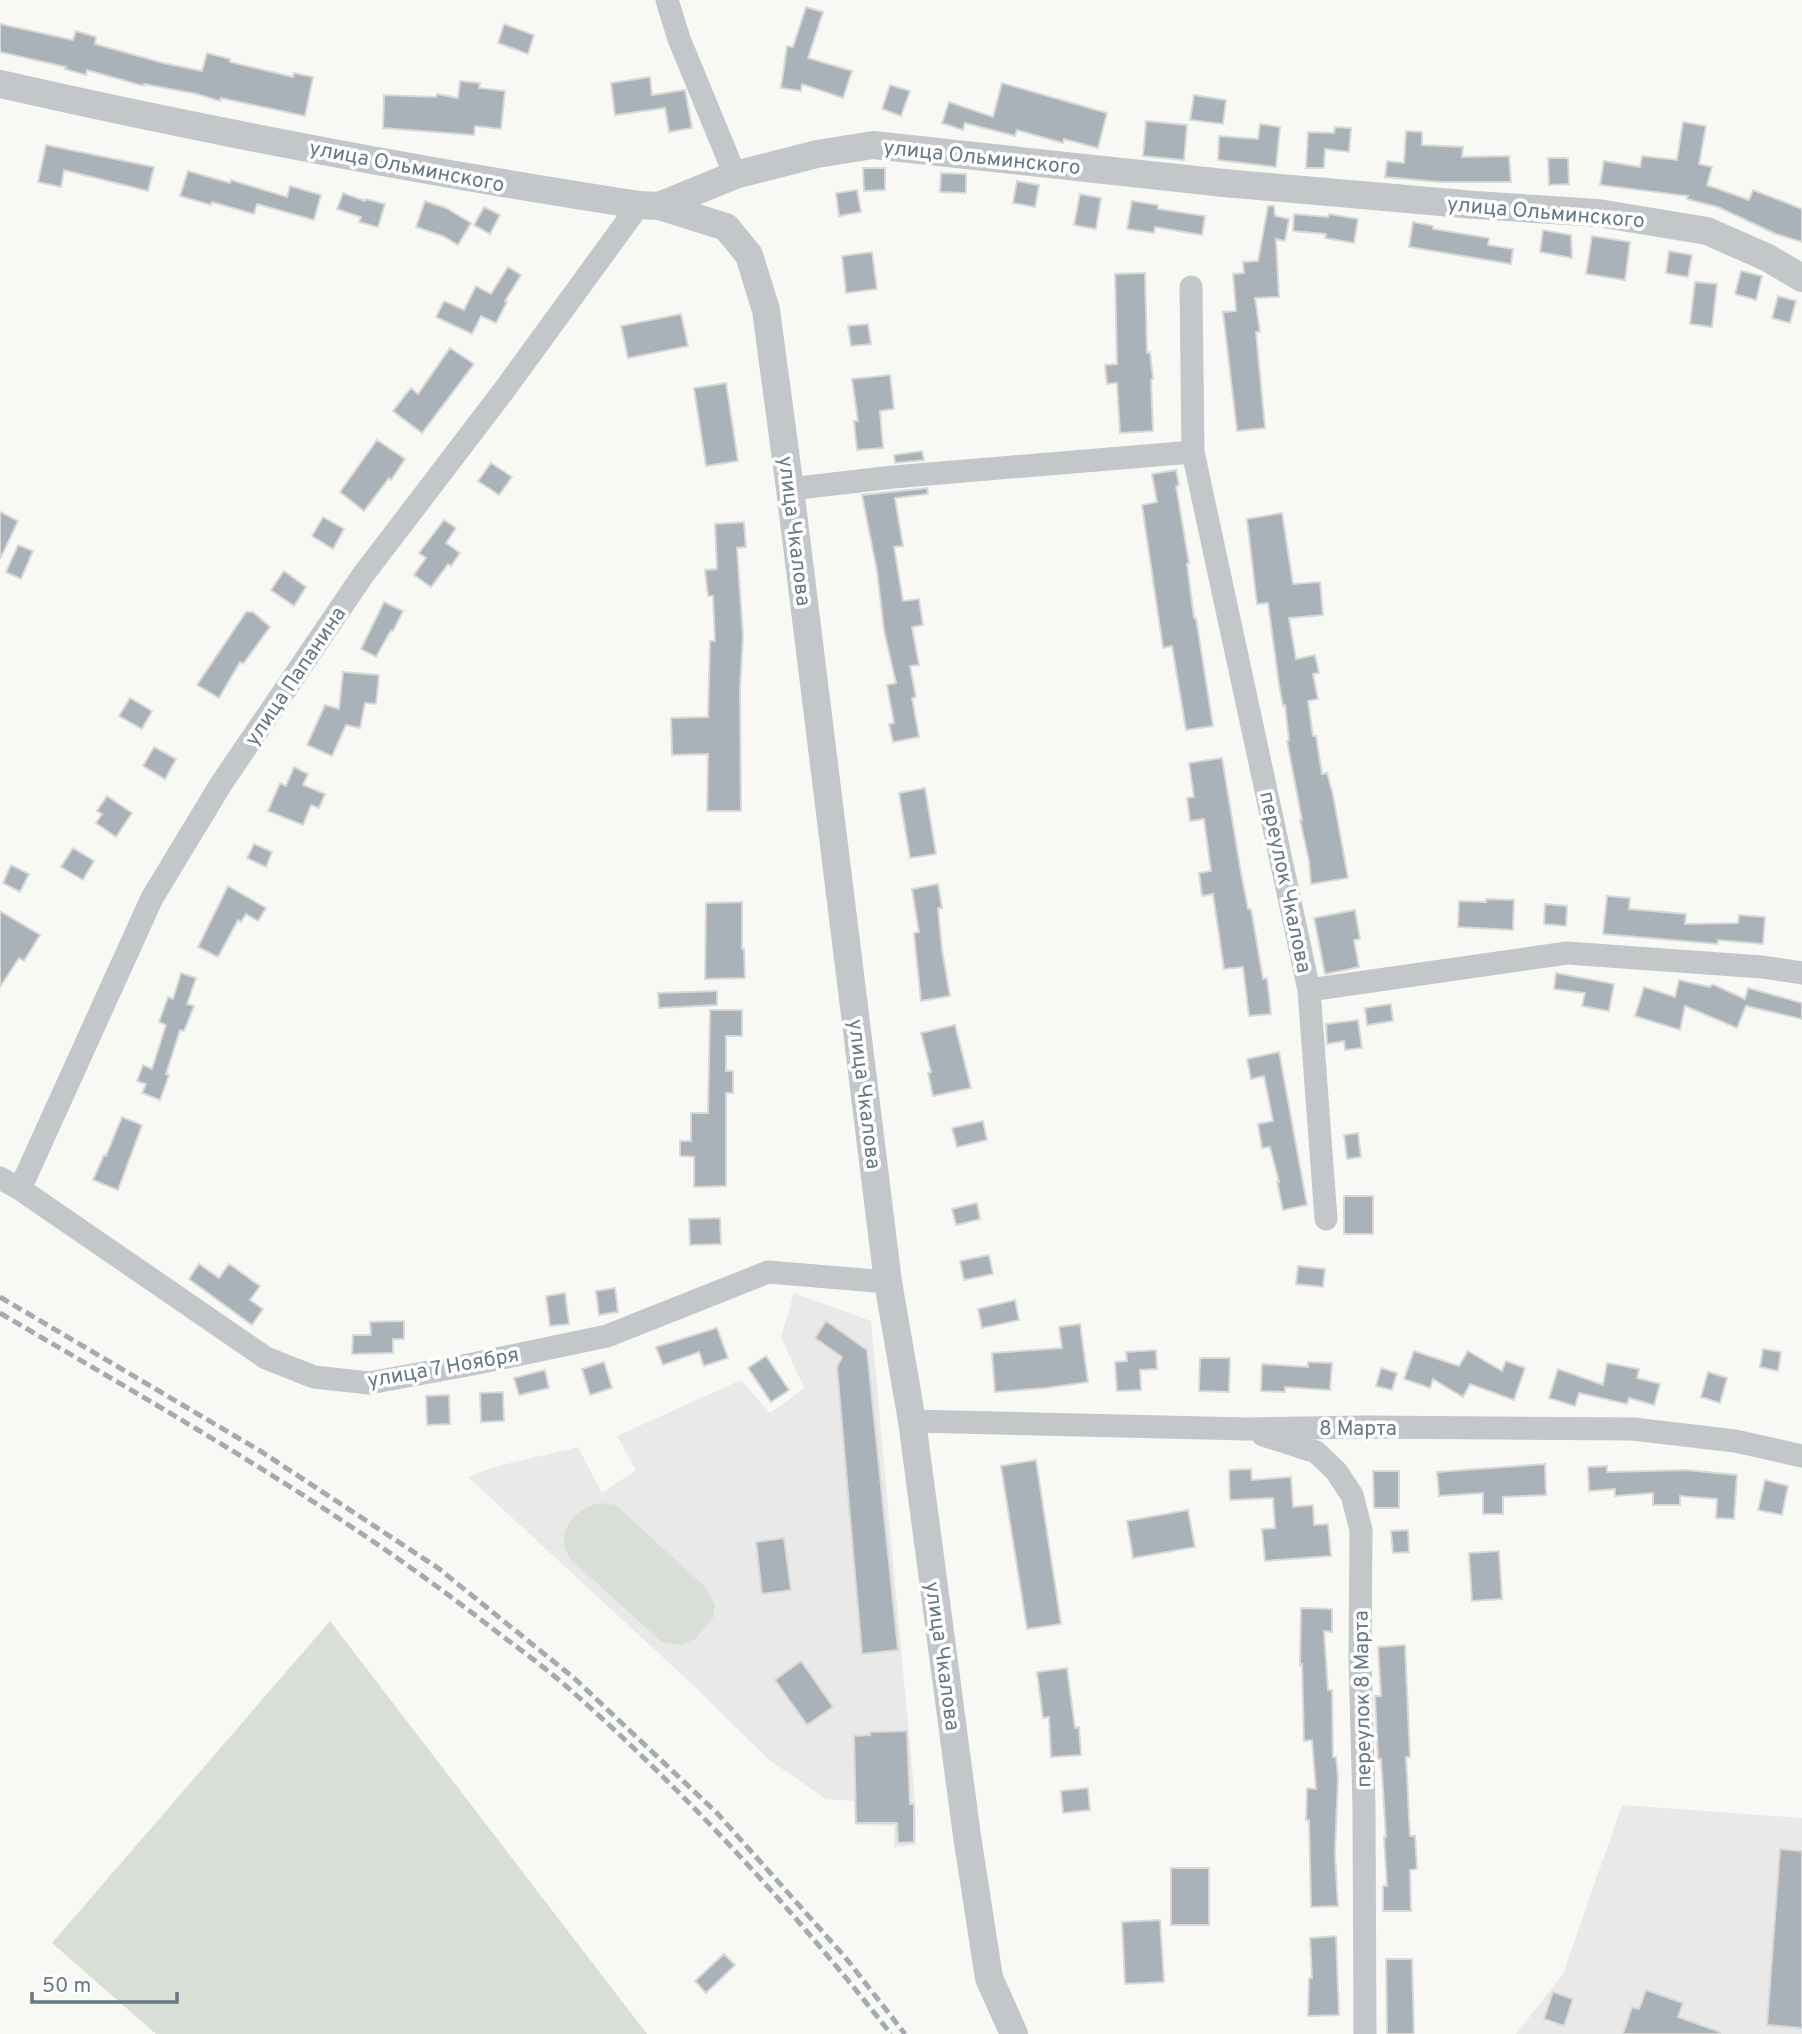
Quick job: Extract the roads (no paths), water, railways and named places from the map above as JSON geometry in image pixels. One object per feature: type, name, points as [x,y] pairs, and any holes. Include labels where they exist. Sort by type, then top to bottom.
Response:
[{"type":"street","points":[[667,0],[679,39],[735,175]]},
{"type":"street","name":"улица Ольминского","points":[[0,84],[135,115],[458,176],[649,206],[735,175],[817,154],[873,145],[1224,183],[1598,213],[1707,231],[1766,257],[1802,278]]},
{"type":"street","name":"улица Чкалова","points":[[649,206],[726,227],[749,255],[766,310],[888,1282],[912,1421],[967,1836],[989,1978],[1014,2034]]},
{"type":"street","name":"улица Папанина","points":[[10,1183],[152,898],[221,785],[363,575],[649,206]]},
{"type":"street","name":"переулок Чкалова","points":[[1191,288],[1192,452],[1309,990],[1567,953],[1762,967],[1802,973]]},
{"type":"street","points":[[790,489],[893,477],[1192,452]]},
{"type":"street","points":[[1309,990],[1326,1219]]},
{"type":"street","name":"улица 7 Ноября","points":[[10,1183],[267,1358],[314,1377],[369,1383],[607,1336],[768,1272],[888,1282]]},
{"type":"street","name":"8 Марта","points":[[912,1421],[1247,1429],[1633,1429],[1735,1441],[1802,1456]]},
{"type":"street","name":"переулок 8 Марта","points":[[1247,1429],[1316,1452],[1336,1471],[1352,1495],[1361,1530],[1365,2034]]},
{"type":"railway","points":[[0,1297],[262,1452],[438,1568],[574,1678],[717,1813],[845,1957],[905,2034]]},
{"type":"railway","points":[[0,1313],[314,1502],[375,1542],[548,1671],[653,1767],[736,1852],[816,1942],[891,2034]]}]
